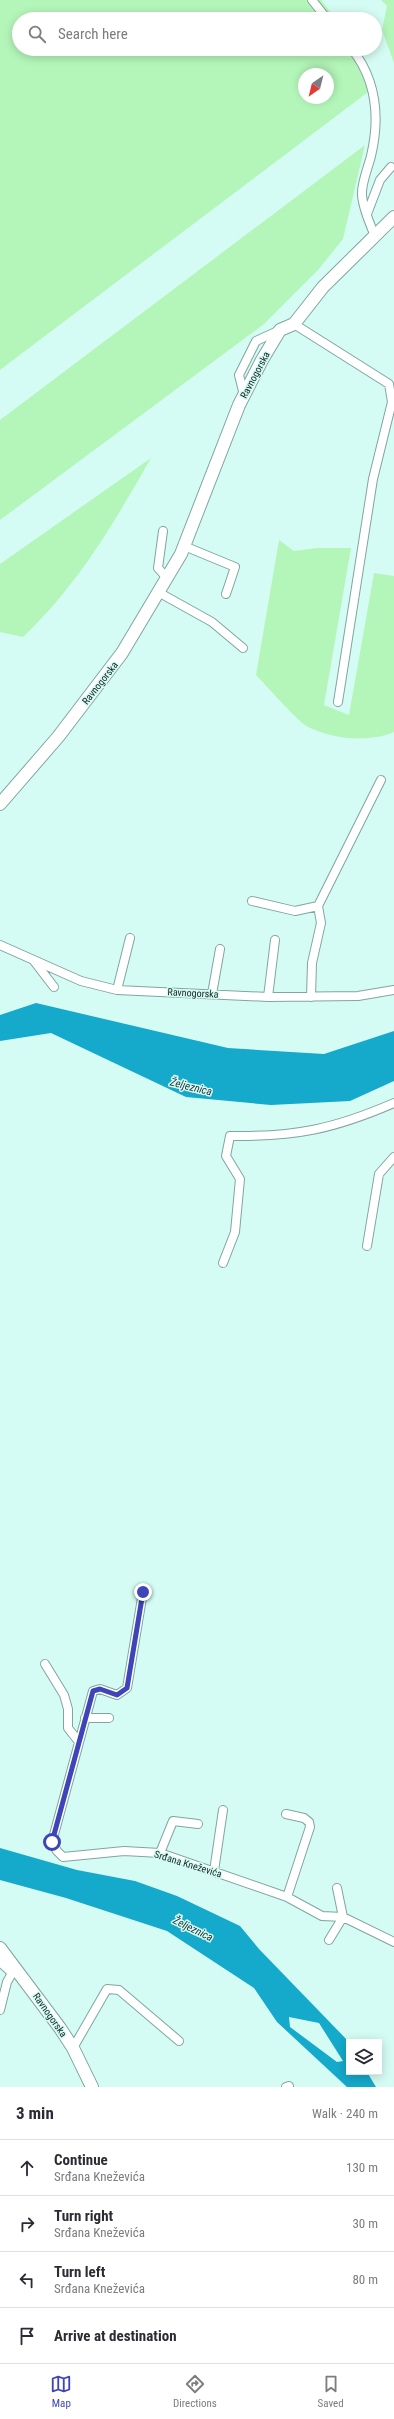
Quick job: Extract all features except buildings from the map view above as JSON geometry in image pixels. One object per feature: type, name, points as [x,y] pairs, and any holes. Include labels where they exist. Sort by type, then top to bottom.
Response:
[{"type":"main road","name":"Ravnogorska","points":[[0,804],[58,737],[122,654],[167,578],[184,546],[244,395],[262,360],[280,330],[294,324],[323,287],[394,217]]},
{"type":"main road","name":"Ravnogorska","points":[[0,1948],[14,1971],[73,2048],[92,2087]]},
{"type":"street","points":[[312,0],[321,12]]},
{"type":"street","points":[[357,56],[375,94],[372,151],[362,195],[366,215],[375,236]]},
{"type":"street","points":[[366,215],[380,180],[391,167]]},
{"type":"street","points":[[294,324],[389,384],[392,402],[373,479],[338,702]]},
{"type":"street","points":[[163,531],[158,568],[167,578]]},
{"type":"street","points":[[184,546],[235,566],[226,594]]},
{"type":"street","points":[[158,592],[212,622],[244,648]]},
{"type":"street","points":[[311,997],[312,963],[321,923],[318,906],[381,780]]},
{"type":"street","points":[[252,901],[295,911],[318,906]]},
{"type":"street","points":[[117,990],[130,938]]},
{"type":"street","points":[[268,997],[275,940]]},
{"type":"street","name":"Ravnogorska","points":[[0,945],[81,981],[117,990],[268,997],[311,997],[358,996],[394,990]]},
{"type":"street","points":[[212,994],[220,949]]},
{"type":"street","points":[[34,960],[54,987]]},
{"type":"street","points":[[223,1263],[235,1232],[240,1179],[226,1156],[230,1136],[269,1137],[304,1133],[354,1121],[394,1103]]},
{"type":"street","points":[[367,1246],[379,1174],[394,1157]]},
{"type":"street","name":"Srđana Kneževića","points":[[143,1592],[127,1688],[117,1695],[100,1689],[93,1691],[52,1842],[57,1851],[63,1857],[124,1851],[160,1853],[286,1897],[322,1916],[343,1917],[394,1942]]},
{"type":"street","points":[[45,1664],[64,1695],[68,1709],[68,1728],[78,1742]]},
{"type":"street","points":[[85,1718],[109,1718]]},
{"type":"street","points":[[214,1871],[223,1810]]},
{"type":"street","points":[[286,1814],[304,1818],[309,1822],[310,1827],[286,1897]]},
{"type":"street","points":[[160,1853],[173,1821],[198,1824]]},
{"type":"street","points":[[329,1940],[343,1917],[337,1888]]},
{"type":"street","points":[[0,1962],[14,1971],[7,1982],[0,2010]]},
{"type":"street","points":[[73,2048],[108,1989],[119,1990],[179,2041]]},
{"type":"green space","points":[[0,0],[321,0],[330,12],[12,12],[12,56],[363,56],[370,68],[376,86],[0,370]]},
{"type":"green space","points":[[381,0],[394,0],[394,63],[382,30],[387,6]]},
{"type":"green space","points":[[365,145],[343,239],[318,270],[264,324],[0,520],[0,420]]},
{"type":"green space","points":[[151,458],[94,552],[78,575],[43,617],[23,637],[0,632],[0,564]]},
{"type":"green space","points":[[279,540],[294,551],[317,548],[351,548],[324,705],[349,715],[374,573],[394,576],[394,732],[373,738],[351,738],[339,737],[308,727],[282,703],[256,675]]},
{"type":"water","name":"Željeznica","points":[[36,1003],[228,1048],[324,1054],[394,1031],[394,1081],[350,1101],[271,1105],[186,1097],[51,1033],[0,1041],[0,1015]]},
{"type":"water","name":"Željeznica","points":[[0,1848],[77,1870],[135,1881],[177,1896],[240,1926],[259,1949],[346,2039],[346,2075],[369,2075],[376,2087],[347,2087],[277,2022],[254,1988],[167,1931],[66,1898],[0,1880]],"holes":[[[289,2017],[319,2023],[343,2061],[337,2062],[290,2027]]]},
{"type":"route","points":[[52,1842],[93,1691],[100,1689],[117,1695],[123,1693],[127,1688],[143,1592]]}]
